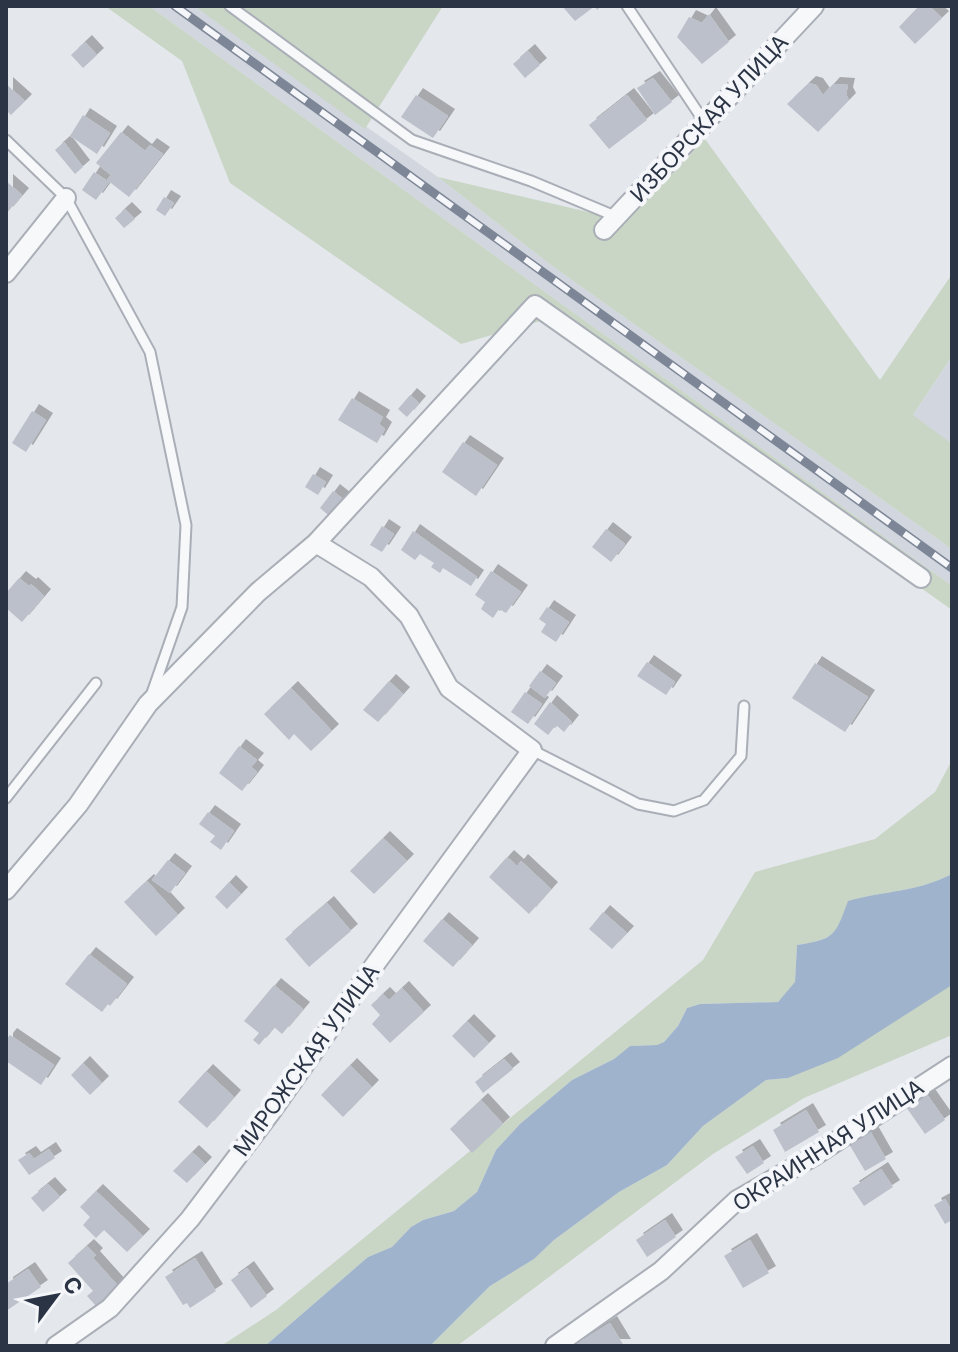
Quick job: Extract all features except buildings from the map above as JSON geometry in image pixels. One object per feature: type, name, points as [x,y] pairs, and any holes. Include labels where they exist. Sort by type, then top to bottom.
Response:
[{"type":"street","name":"ИЗБОРСКАЯ УЛИЦА","points":[[610,223],[814,6]]},
{"type":"street","points":[[6,273],[66,198]]},
{"type":"street","points":[[6,890],[78,805],[148,704],[258,592],[316,543],[535,305],[921,578]]},
{"type":"street","points":[[316,543],[371,577],[409,616],[449,688],[532,750]]},
{"type":"street","name":"МИРОЖСКАЯ УЛИЦА","points":[[56,1346],[110,1308],[190,1219],[271,1112],[532,750]]},
{"type":"street","name":"ОКРАИННАЯ УЛИЦА","points":[[555,1346],[661,1271],[737,1200],[814,1156],[952,1066]]},
{"type":"lane","points":[[230,6],[412,140],[531,181],[610,223]]},
{"type":"lane","points":[[627,6],[704,120]]},
{"type":"lane","points":[[6,140],[66,198],[150,352],[186,525],[182,607],[148,704]]},
{"type":"lane","points":[[6,798],[96,683]]},
{"type":"lane","points":[[532,750],[638,804],[674,811],[704,800],[741,756],[744,706]]},
{"type":"shaded area","points":[[149,6],[194,6],[438,177],[555,268],[952,549],[952,586]]},
{"type":"shaded area","points":[[952,356],[952,444],[912,417]]},
{"type":"green space","points":[[105,6],[149,6],[952,586],[952,610],[544,320],[461,344],[230,183],[182,61]]},
{"type":"green space","points":[[194,6],[443,6],[365,129]]},
{"type":"green space","points":[[705,139],[880,380],[952,274],[952,356],[913,415],[952,444],[952,549],[555,268],[438,177],[601,215],[623,225]]},
{"type":"green space","points":[[952,760],[952,874],[913,888],[849,901],[832,934],[819,941],[797,945],[795,983],[778,1002],[700,1004],[687,1008],[678,1026],[664,1042],[630,1046],[614,1059],[572,1080],[520,1124],[496,1150],[477,1192],[454,1211],[423,1220],[411,1227],[392,1247],[368,1257],[265,1346],[221,1346],[276,1310],[703,960],[755,872],[875,839],[935,792]]},
{"type":"green space","points":[[952,985],[952,1035],[804,1098],[713,1154],[457,1346],[430,1346],[490,1286],[534,1259],[554,1240],[619,1192],[667,1165],[703,1126],[766,1080],[788,1078]]},
{"type":"water","points":[[952,874],[952,985],[838,1058],[788,1078],[766,1080],[703,1126],[667,1165],[619,1192],[554,1240],[534,1259],[490,1286],[430,1346],[265,1346],[368,1257],[392,1247],[411,1227],[423,1220],[454,1211],[477,1192],[496,1150],[520,1124],[572,1080],[614,1059],[630,1046],[664,1042],[678,1026],[687,1008],[700,1004],[778,1002],[795,982],[797,945],[819,941],[832,934],[848,901],[913,888]]},
{"type":"railway","points":[[175,6],[952,568]]}]
